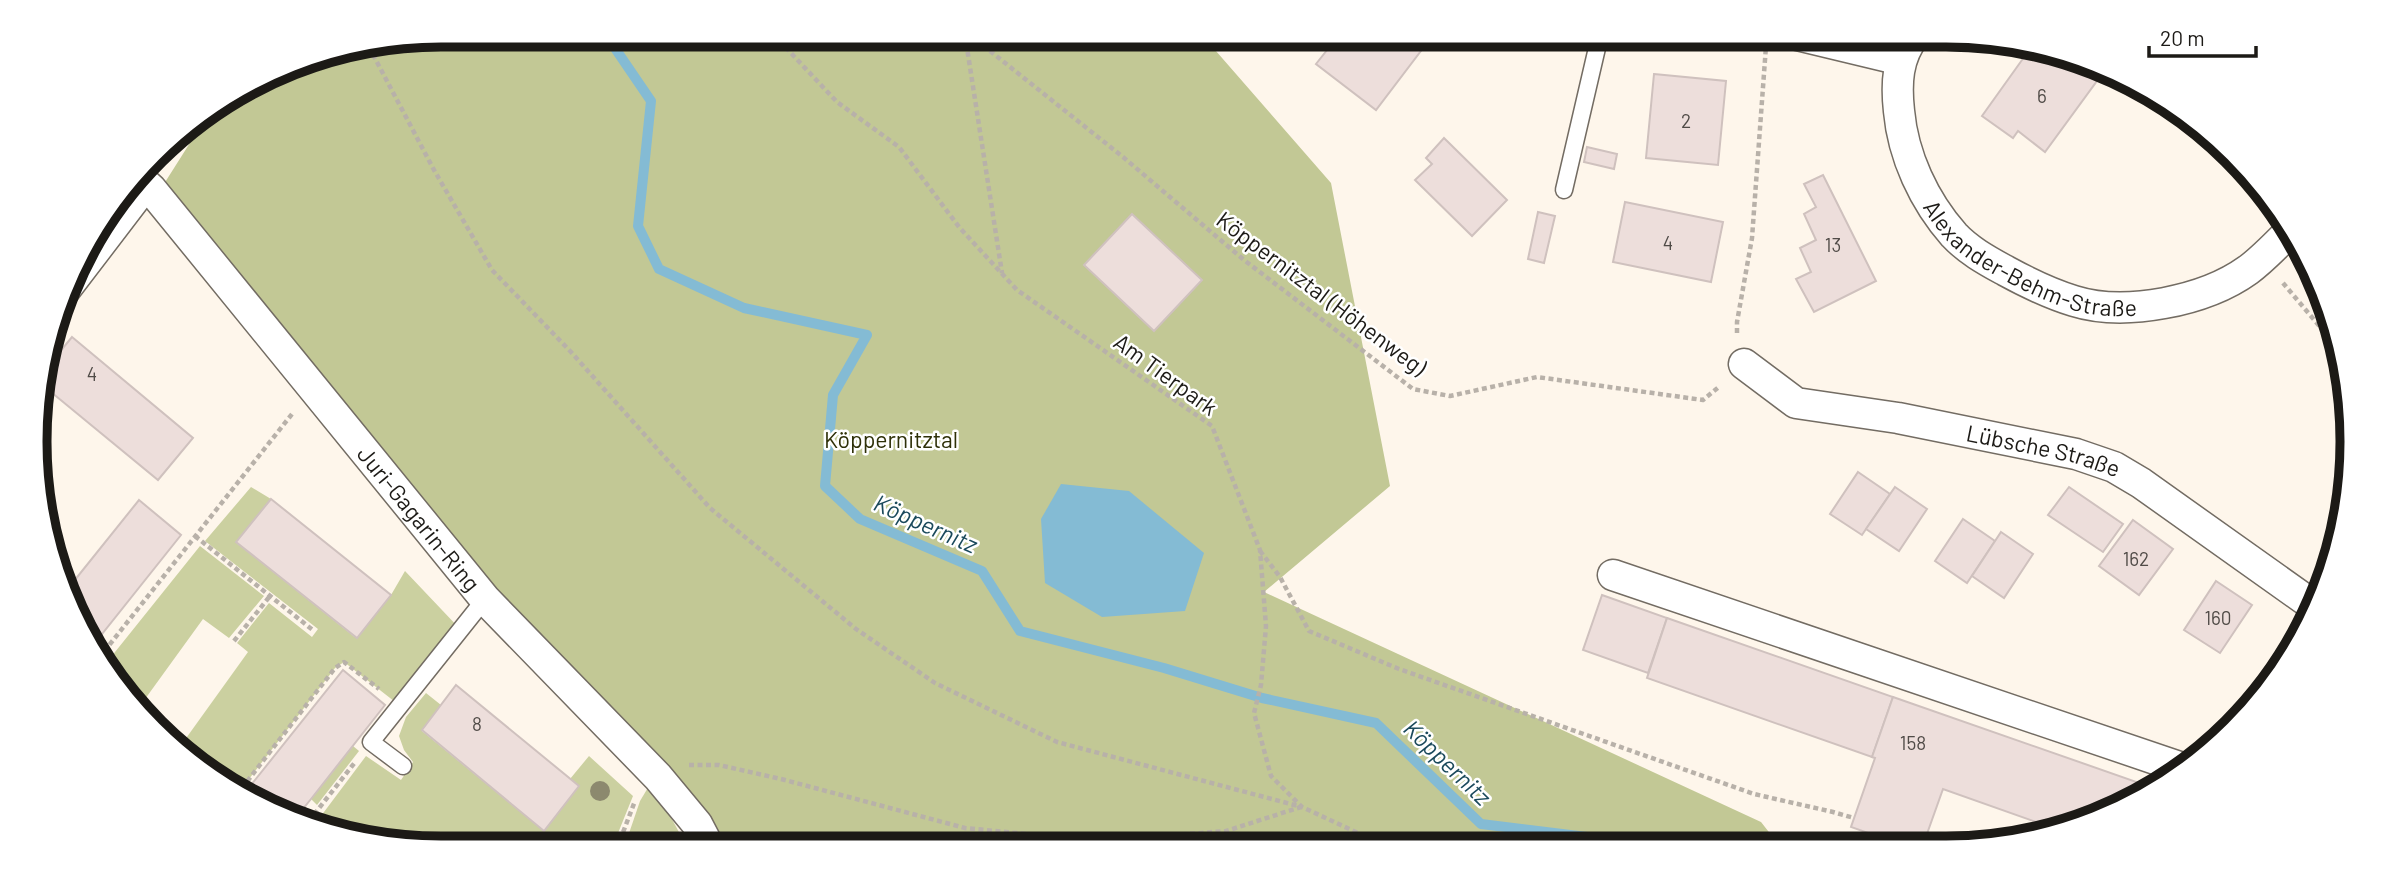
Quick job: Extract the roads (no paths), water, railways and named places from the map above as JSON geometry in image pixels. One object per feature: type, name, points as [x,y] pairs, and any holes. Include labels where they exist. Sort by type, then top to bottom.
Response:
[{"type":"street","name":"Alexander-Behm-Straße","points":[[1908,48],[1897,89],[1901,128],[1910,163],[1928,198],[1954,235],[1978,256],[2028,283],[2076,302],[2140,307],[2172,301],[2212,288],[2247,271],[2283,238]]},
{"type":"street","name":"Juri-Gagarin-Ring","points":[[145,183],[485,599],[658,777],[697,824],[703,836]]},
{"type":"street","name":"Lübsche Straße","points":[[1744,364],[1796,403],[1898,418],[2076,454],[2114,467],[2141,483],[2306,600]]},
{"type":"street","points":[[1613,575],[2171,764]]},
{"type":"lane","points":[[1564,190],[1597,47]]},
{"type":"lane","points":[[86,271],[145,183]]},
{"type":"lane","points":[[403,766],[371,742],[485,599]]},
{"type":"water","points":[[1061,484],[1129,491],[1204,553],[1185,611],[1102,617],[1045,583],[1041,519]]},
{"type":"waterway","name":"Köppernitz","points":[[614,47],[651,101],[638,226],[659,269],[744,308],[867,335],[833,395],[825,486],[860,519],[982,571],[1020,631],[1164,668],[1262,698],[1376,723],[1481,824],[1579,836]]},
{"type":"park label","name":"Köppernitztal","points":[[891,439]]}]
